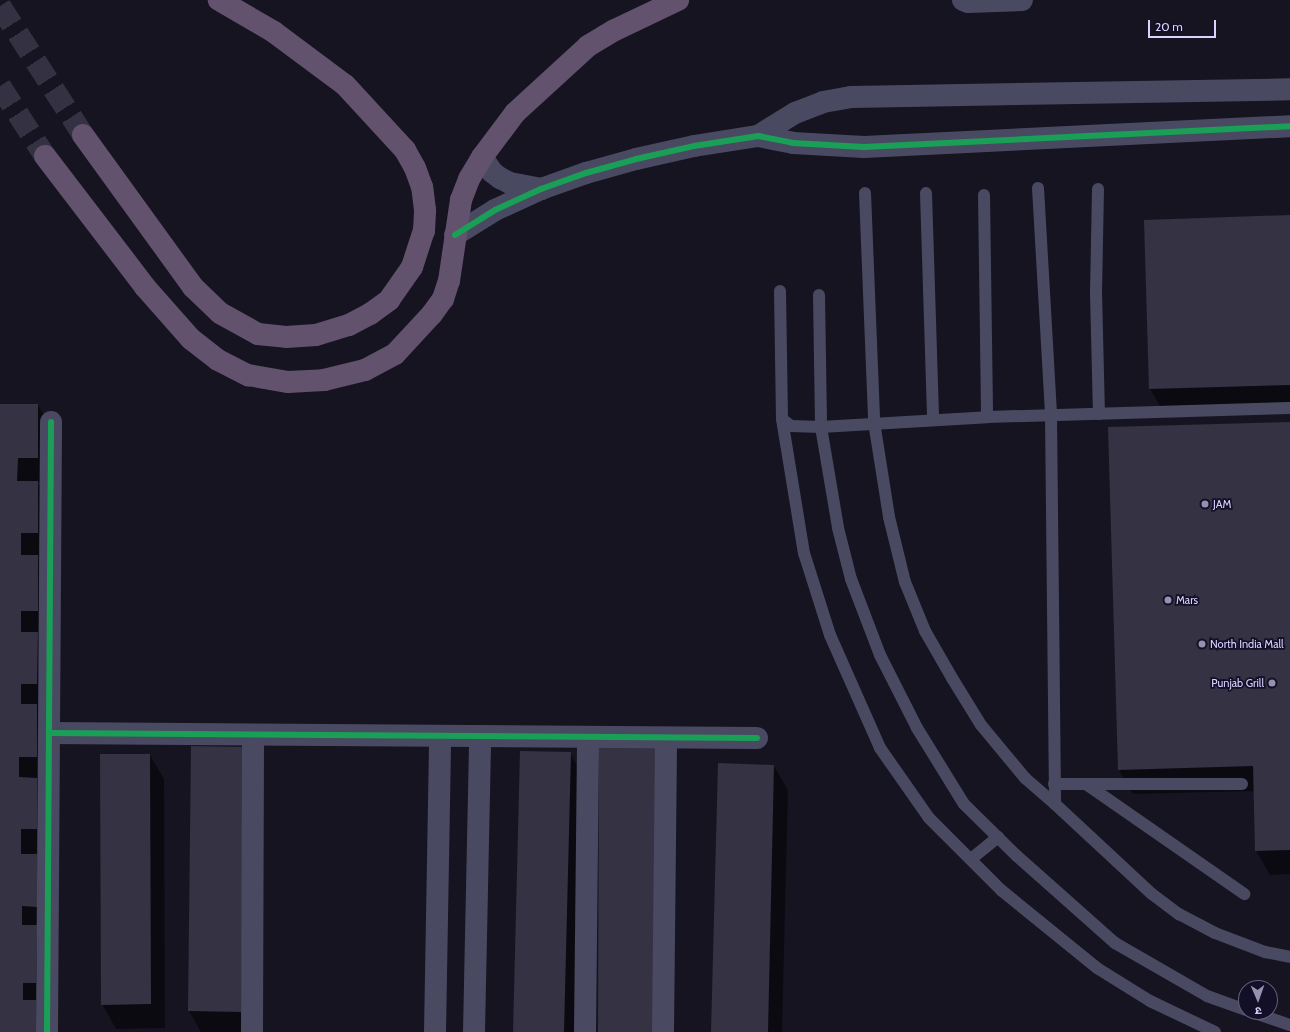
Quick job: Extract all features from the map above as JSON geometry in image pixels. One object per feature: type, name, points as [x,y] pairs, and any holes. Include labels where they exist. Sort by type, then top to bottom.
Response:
[{"type":"highway","points":[[84,136],[193,287],[220,313],[258,334],[286,337],[316,335],[349,325],[370,314],[389,300],[412,267],[424,231],[425,210],[422,187],[415,168],[405,150],[345,85],[274,32],[219,0]]},
{"type":"highway","points":[[45,156],[145,286],[191,339],[218,360],[248,375],[288,382],[324,380],[365,370],[394,354],[432,314],[443,299],[449,281],[461,200],[469,179],[482,157],[515,112],[588,46],[615,30],[678,0]]},
{"type":"street","points":[[963,0],[968,2],[1022,0]]},
{"type":"street","points":[[758,136],[795,113],[823,102],[852,97],[1290,89]]},
{"type":"street","points":[[455,236],[495,210],[541,189],[586,173],[636,159],[694,146],[758,136],[794,143],[864,146],[1290,126]]},
{"type":"street","points":[[482,157],[492,172],[500,178],[510,183],[541,189]]},
{"type":"street","points":[[47,1032],[51,422]]},
{"type":"street","points":[[49,733],[757,738]]},
{"type":"street","points":[[252,1032],[253,735]]},
{"type":"street","points":[[435,1032],[440,736]]},
{"type":"street","points":[[474,1032],[480,736]]},
{"type":"street","points":[[585,1032],[588,737]]},
{"type":"street","points":[[663,1032],[666,738]]},
{"type":"lane","points":[[1038,188],[1051,415],[1055,804]]},
{"type":"lane","points":[[1098,189],[1096,292],[1099,414]]},
{"type":"lane","points":[[865,193],[874,422],[889,517],[905,582],[925,630],[981,725],[1025,778],[1152,894],[1179,914],[1222,936],[1264,952],[1290,957]]},
{"type":"lane","points":[[926,193],[933,420]]},
{"type":"lane","points":[[984,195],[987,417]]},
{"type":"lane","points":[[780,291],[782,418],[804,553],[830,635],[880,748],[929,818],[1001,890],[1097,968],[1150,1001],[1215,1032]]},
{"type":"lane","points":[[819,295],[821,427],[838,528],[851,579],[880,655],[917,728],[964,804],[1114,943],[1208,996],[1238,1007]]},
{"type":"lane","points":[[782,418],[791,426],[821,427],[874,422],[987,417],[1290,408]]},
{"type":"lane","points":[[1054,784],[1242,784]]},
{"type":"lane","points":[[1086,784],[1244,894]]},
{"type":"lane","points":[[970,859],[998,837]]},
{"type":"lane","points":[[1275,1020],[1290,1025]]},
{"type":"building","points":[[1290,215],[1290,385],[1149,389],[1144,220]]},
{"type":"building","points":[[0,404],[38,404],[38,458],[18,458],[17,481],[38,481],[38,533],[21,533],[21,555],[38,555],[38,611],[21,611],[21,632],[38,632],[37,684],[21,684],[21,704],[37,704],[37,757],[19,757],[19,777],[37,778],[37,829],[21,829],[21,854],[37,854],[37,907],[22,906],[22,925],[37,925],[36,983],[23,983],[23,1000],[36,1000],[36,1032],[0,1032]]},
{"type":"building","name":"North India Mall","points":[[1290,422],[1290,850],[1255,851],[1253,766],[1118,770],[1108,427]]},
{"type":"building","points":[[191,746],[245,747],[241,1012],[188,1011]]},
{"type":"building","points":[[599,747],[657,747],[656,1032],[598,1032]]},
{"type":"building","points":[[520,751],[571,752],[564,1032],[513,1032]]},
{"type":"building","points":[[100,754],[150,754],[151,1004],[101,1005]]},
{"type":"building","points":[[718,763],[774,765],[768,1032],[711,1032]]},
{"type":"tunnel","points":[[0,6],[83,135]]},
{"type":"tunnel","points":[[0,86],[45,156]]},
{"type":"cycle path","points":[[455,235],[495,210],[541,189],[586,173],[636,159],[694,146],[758,136],[793,143],[864,147],[1290,126]]},
{"type":"cycle path","points":[[47,1032],[51,422]]},
{"type":"cycle path","points":[[49,733],[757,738]]},
{"type":"place","name":"JAM","points":[[1205,504]]},
{"type":"place","name":"Mars","points":[[1168,600]]},
{"type":"place","name":"North India Mall","points":[[1202,644]]},
{"type":"place","name":"Punjab Grill","points":[[1272,683]]}]
